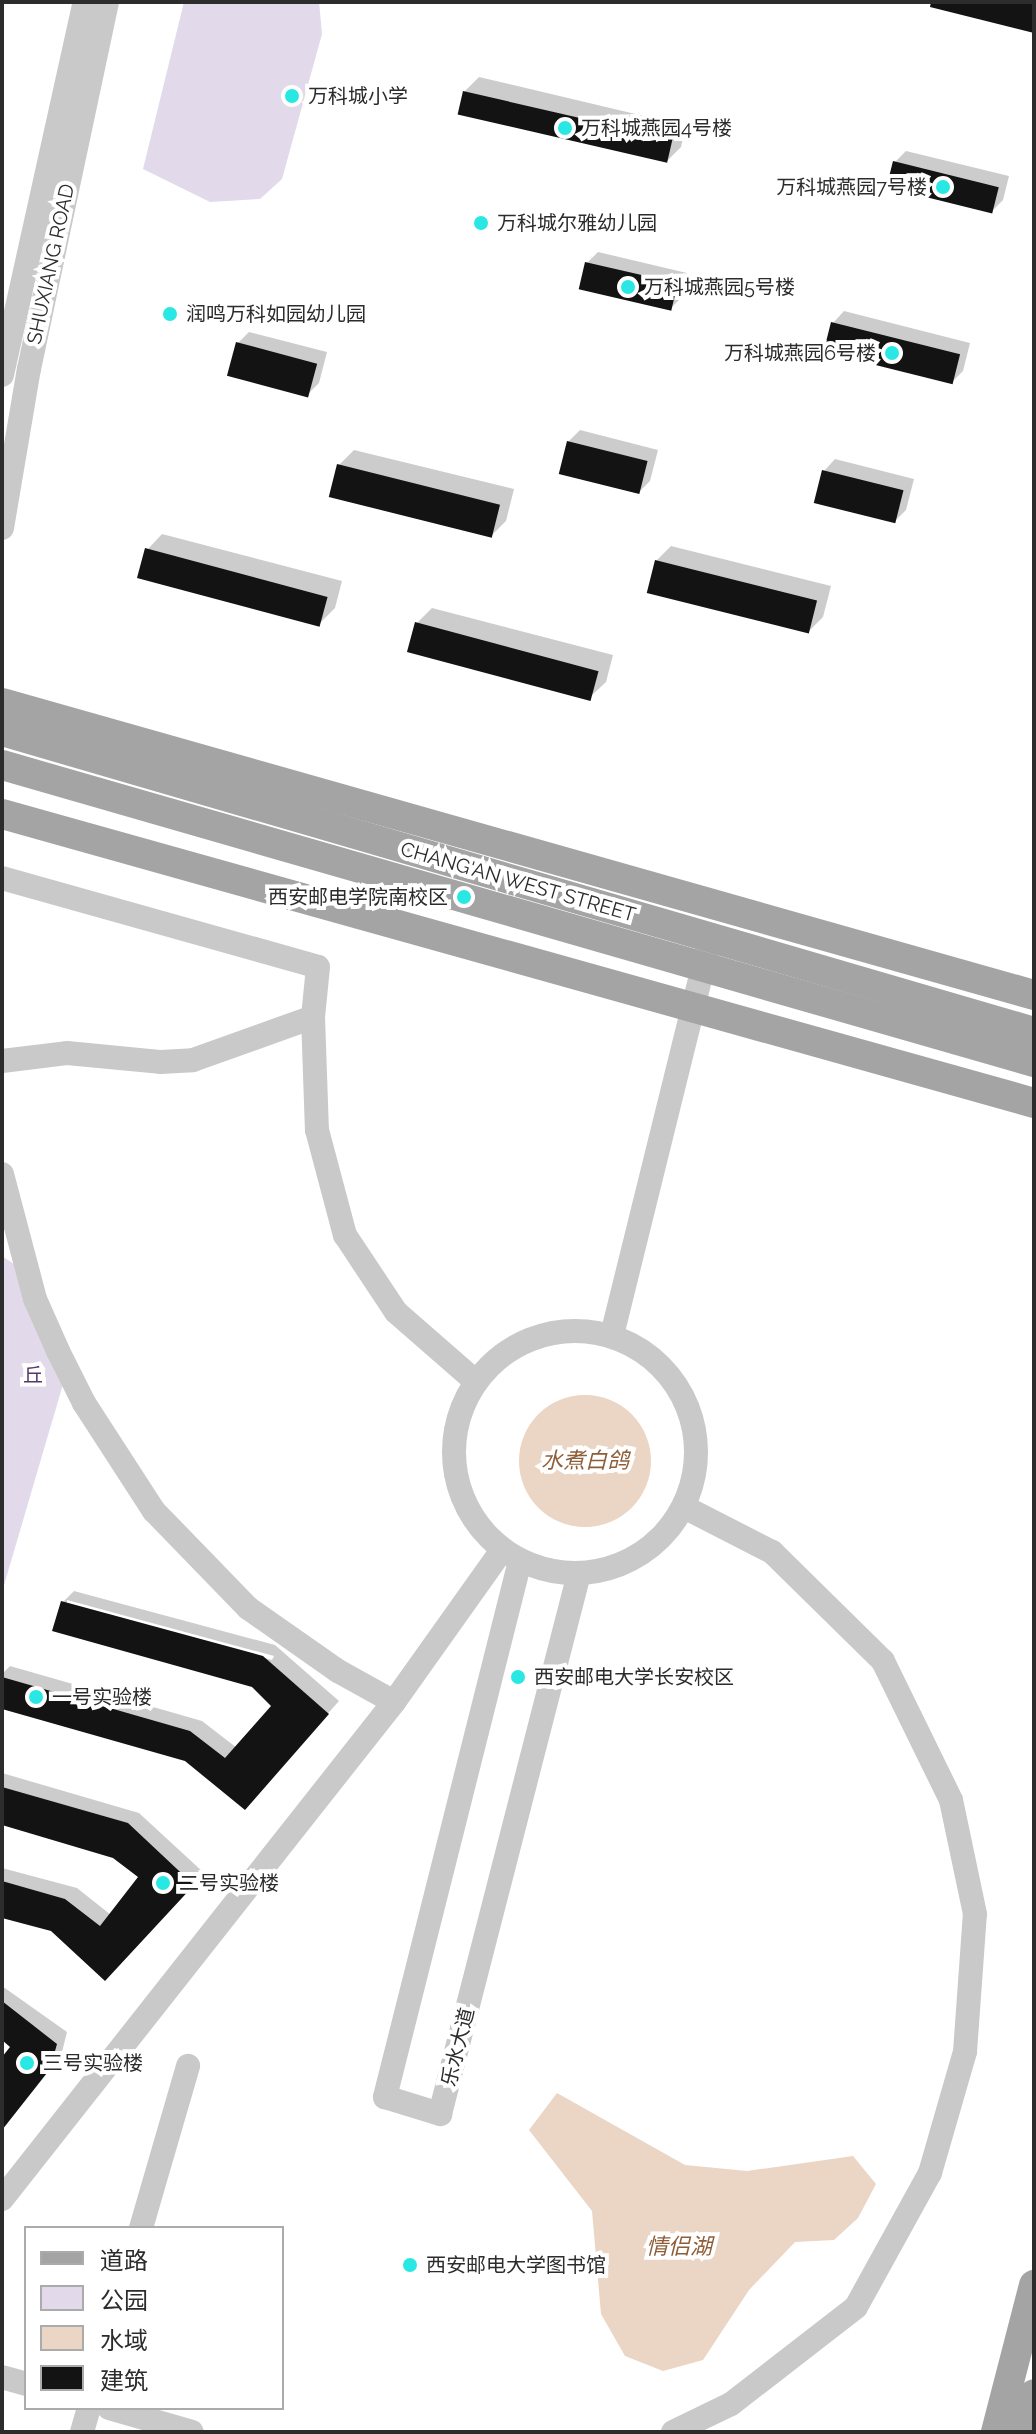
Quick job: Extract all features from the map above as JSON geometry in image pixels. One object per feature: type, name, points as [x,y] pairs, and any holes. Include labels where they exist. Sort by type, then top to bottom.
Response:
[{"type":"main road","points":[[2,703],[1034,995]]},
{"type":"main road","name":"CHANG'AN WEST STREET","points":[[2,731],[707,951],[1034,1062]]},
{"type":"main road","name":"CHANG'AN WEST STREET","points":[[2,765],[707,951],[1034,1032]]},
{"type":"main road","points":[[2,814],[1034,1103]]},
{"type":"main road","points":[[996,2432],[1034,2285]]},
{"type":"main road","points":[[1024,2432],[1034,2394]]},
{"type":"street","name":"SHUXIANG ROAD","points":[[2,375],[85,2]]},
{"type":"street","name":"SHUXIANG ROAD","points":[[2,528],[29,369],[107,2]]},
{"type":"street","points":[[2,878],[318,967],[313,1017],[317,1130],[345,1235],[396,1312],[475,1381]]},
{"type":"street","points":[[612,1335],[707,951]]},
{"type":"street","points":[[2,1061],[67,1053],[160,1062],[193,1060],[237,1048],[313,1017]]},
{"type":"street","points":[[2,1174],[35,1299],[58,1351],[84,1403],[154,1511],[248,1608],[338,1671],[394,1702]]},
{"type":"street","points":[[544,1334],[612,1335],[658,1363],[682,1394],[695,1430],[696,1468],[684,1507],[667,1533],[642,1555],[612,1569],[579,1574],[511,1556],[475,1523],[456,1477],[452,1452],[458,1415],[475,1381],[505,1352],[544,1334]]},
{"type":"street","points":[[673,2432],[731,2404],[856,2307],[930,2173],[965,2052],[975,1914],[951,1800],[883,1661],[772,1552],[684,1507]]},
{"type":"street","points":[[2,2199],[511,1556]]},
{"type":"street","name":"乐水大道","points":[[511,1556],[385,2097],[440,2114],[579,1574]]},
{"type":"street","points":[[142,2226],[188,2066]]},
{"type":"street","points":[[2,2377],[24,2383]]},
{"type":"street","points":[[82,2432],[88,2410]]},
{"type":"street","points":[[116,2410],[192,2432]]},
{"type":"green space","points":[[184,2],[319,2],[322,34],[282,179],[260,199],[210,202],[143,169]]},
{"type":"green space","name":"丘","points":[[2,1256],[26,1272],[66,1374],[2,1592]]},
{"type":"water","name":"水煮白鸽","points":[[585,1395],[610,1400],[632,1414],[646,1436],[651,1461],[646,1486],[632,1508],[610,1522],[585,1527],[560,1522],[538,1508],[524,1486],[519,1461],[524,1436],[538,1414],[560,1400]]},
{"type":"water","name":"情侣湖","points":[[557,2093],[685,2165],[747,2171],[853,2156],[876,2184],[858,2218],[834,2240],[795,2242],[749,2290],[703,2360],[663,2371],[625,2356],[601,2314],[592,2211],[529,2130]]},
{"type":"building","points":[[931,2],[1034,3],[1034,33],[930,7]]},
{"type":"building","name":"万科城燕园4号楼","points":[[463,91],[672,139],[667,163],[458,114]]},
{"type":"building","name":"万科城燕园7号楼","points":[[893,161],[999,187],[992,214],[886,187]]},
{"type":"building","name":"万科城燕园5号楼","points":[[585,262],[678,283],[671,311],[579,289]]},
{"type":"building","name":"万科城燕园6号楼","points":[[831,322],[960,354],[953,384],[824,352]]},
{"type":"building","points":[[236,342],[317,364],[308,398],[227,376]]},
{"type":"building","points":[[567,441],[648,461],[639,494],[559,474]]},
{"type":"building","points":[[337,464],[500,505],[492,538],[329,497]]},
{"type":"building","points":[[822,470],[904,490],[895,523],[814,503]]},
{"type":"building","points":[[145,548],[328,597],[320,627],[137,578]]},
{"type":"building","points":[[655,560],[817,600],[809,633],[647,593]]},
{"type":"building","points":[[415,622],[599,671],[591,701],[407,652]]},
{"type":"building","name":"一号实验楼","points":[[61,1601],[263,1656],[329,1714],[245,1810],[185,1761],[2,1709],[2,1677],[190,1731],[225,1758],[271,1706],[252,1687],[52,1631]]},
{"type":"building","name":"二号实验楼","points":[[2,1787],[128,1823],[194,1885],[105,1981],[51,1931],[2,1918],[2,1881],[65,1899],[100,1926],[138,1877],[113,1858],[2,1825]]},
{"type":"building","name":"三号实验楼","points":[[2,2001],[57,2044],[50,2069],[2,2130],[2,2057],[10,2047],[2,2040]]},
{"type":"place","name":"万科城小学","points":[[292,96]]},
{"type":"place","name":"万科城燕园4号楼","points":[[565,128]]},
{"type":"place","name":"万科城燕园7号楼","points":[[943,187]]},
{"type":"place","name":"万科城尔雅幼儿园","points":[[481,223]]},
{"type":"place","name":"万科城燕园5号楼","points":[[628,287]]},
{"type":"place","name":"润鸣万科如园幼儿园","points":[[170,314]]},
{"type":"place","name":"万科城燕园6号楼","points":[[892,353]]},
{"type":"place","name":"西安邮电学院南校区","points":[[464,897]]},
{"type":"place","name":"西安邮电大学长安校区","points":[[518,1677]]},
{"type":"place","name":"一号实验楼","points":[[36,1697]]},
{"type":"place","name":"二号实验楼","points":[[163,1883]]},
{"type":"place","name":"三号实验楼","points":[[27,2063]]},
{"type":"place","name":"西安邮电大学图书馆","points":[[410,2265]]}]
